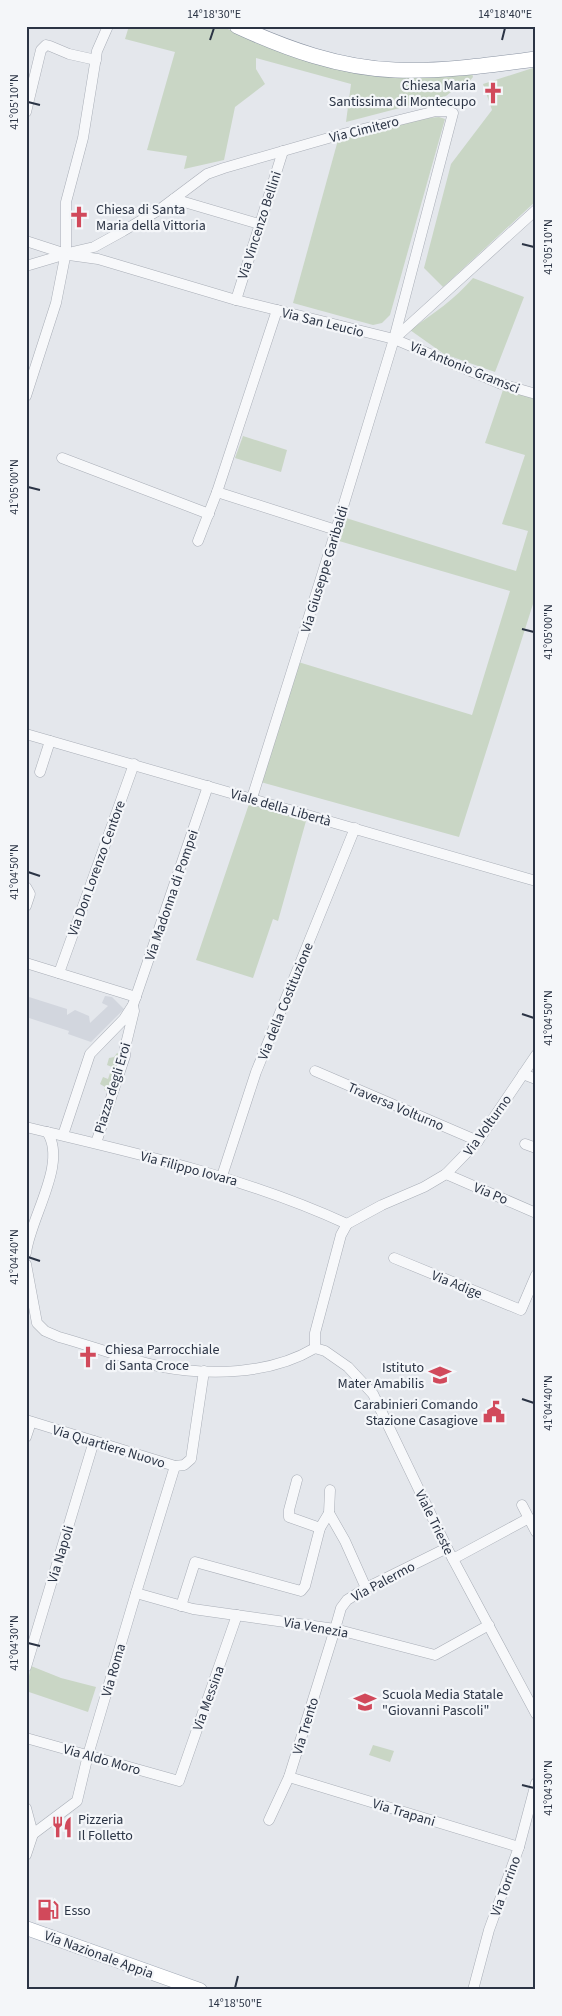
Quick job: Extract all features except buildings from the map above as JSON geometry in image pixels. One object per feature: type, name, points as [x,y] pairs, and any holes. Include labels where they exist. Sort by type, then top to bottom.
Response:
[{"type":"highway","points":[[237,26],[269,41],[310,55],[352,65],[394,70],[441,69],[536,59]]},
{"type":"main road","name":"Via Nazionale Appia","points":[[26,1928],[200,1990]]},
{"type":"street","points":[[26,396],[56,302],[65,254],[66,202],[83,138],[97,51],[108,26]]},
{"type":"street","points":[[26,112],[41,50],[44,47],[50,46],[69,54],[96,60]]},
{"type":"street","name":"Via Cimitero","points":[[26,266],[94,246],[123,232],[174,199],[207,174],[283,151],[436,111],[446,111],[453,113],[394,339]]},
{"type":"street","name":"Via Vincenzo Bellini","points":[[236,300],[283,151]]},
{"type":"street","points":[[174,199],[260,224]]},
{"type":"street","points":[[394,339],[536,210]]},
{"type":"street","points":[[26,241],[65,254]]},
{"type":"street","name":"Via San Leucio","points":[[65,254],[98,259],[236,300],[394,339]]},
{"type":"street","points":[[198,541],[218,492],[277,310]]},
{"type":"street","points":[[405,329],[422,350]]},
{"type":"street","name":"Via Antonio Gramsci","points":[[394,339],[501,384],[536,394]]},
{"type":"street","name":"Via Giuseppe Garibaldi","points":[[252,798],[394,339]]},
{"type":"street","points":[[62,458],[209,514]]},
{"type":"street","points":[[218,492],[336,530]]},
{"type":"street","name":"Viale della Libertà","points":[[26,734],[536,881]]},
{"type":"street","points":[[40,772],[50,741]]},
{"type":"street","name":"Via Don Lorenzo Centore","points":[[58,973],[134,764]]},
{"type":"street","name":"Via Madonna di Pompei","points":[[135,1001],[208,786]]},
{"type":"street","name":"Via della Costituzione","points":[[222,1176],[256,1072],[355,828]]},
{"type":"street","points":[[26,887],[30,894],[26,906]]},
{"type":"street","points":[[26,963],[135,1001]]},
{"type":"street","name":"Piazza degli Eroi","points":[[63,1134],[90,1054],[124,1019],[135,1001]]},
{"type":"street","name":"Piazza degli Eroi","points":[[96,1143],[125,1056],[135,1001]]},
{"type":"street","name":"Via Volturno","points":[[347,1224],[382,1205],[424,1187],[446,1174],[478,1141],[536,1055]]},
{"type":"street","name":"Traversa Volturno","points":[[315,1071],[478,1141]]},
{"type":"street","points":[[523,1074],[536,1079]]},
{"type":"street","name":"Via Filippo Iovara","points":[[26,1127],[63,1134],[222,1176],[278,1195],[347,1224]]},
{"type":"street","points":[[26,1253],[37,1214],[50,1182],[54,1146],[47,1132]]},
{"type":"street","points":[[525,1144],[536,1148]]},
{"type":"street","name":"Via Po","points":[[446,1174],[536,1212]]},
{"type":"street","points":[[26,1264],[37,1323],[45,1331],[59,1337],[158,1366],[204,1371],[245,1370],[269,1366],[305,1354],[315,1348],[314,1333],[341,1235],[347,1224]]},
{"type":"street","name":"Via Adige","points":[[394,1258],[521,1310],[536,1275]]},
{"type":"street","name":"Viale Trieste","points":[[315,1348],[325,1351],[348,1367],[373,1394],[447,1548],[536,1714]]},
{"type":"street","name":"Via Quartiere Nuovo","points":[[28,1421],[176,1466],[184,1465],[191,1459],[204,1371]]},
{"type":"street","points":[[26,1437],[28,1421]]},
{"type":"street","name":"Via Napoli","points":[[26,1667],[94,1441]]},
{"type":"street","name":"Via Roma","points":[[33,1834],[77,1801],[88,1755],[176,1466]]},
{"type":"street","points":[[297,1480],[289,1517],[320,1528]]},
{"type":"street","points":[[181,1606],[195,1562],[301,1591],[305,1586],[320,1528],[329,1513],[330,1490]]},
{"type":"street","points":[[522,1505],[536,1532]]},
{"type":"street","points":[[329,1513],[345,1541],[366,1588]]},
{"type":"street","points":[[453,1559],[529,1518]]},
{"type":"street","name":"Via Palermo","points":[[335,1628],[341,1608],[347,1600],[366,1588],[447,1548]]},
{"type":"street","name":"Via Venezia","points":[[136,1593],[181,1606],[335,1628],[435,1655],[489,1626]]},
{"type":"street","name":"Via Messina","points":[[178,1781],[237,1615]]},
{"type":"street","name":"Via Trento","points":[[269,1820],[289,1777],[335,1628]]},
{"type":"street","name":"Via Aldo Moro","points":[[26,1738],[178,1781]]},
{"type":"street","name":"Via Trapani","points":[[289,1777],[519,1847]]},
{"type":"street","name":"Via Torrino","points":[[473,1990],[489,1930],[519,1847],[536,1783]]},
{"type":"street","points":[[26,1808],[33,1834],[26,1855]]},
{"type":"shaded area","points":[[105,996],[112,997],[124,1009],[91,1042],[68,1034],[69,1031],[26,1017],[29,997],[67,1009],[67,1015],[75,1010],[89,1016],[90,1023],[108,1006],[102,1003]]},
{"type":"green space","points":[[129,26],[222,26],[254,42],[299,59],[345,71],[369,75],[472,73],[473,77],[468,83],[455,82],[451,92],[446,96],[346,122],[351,84],[256,58],[256,69],[265,84],[235,107],[224,160],[184,169],[187,156],[147,150],[175,52],[125,39]]},
{"type":"green space","points":[[536,67],[536,201],[443,287],[424,268],[451,164],[492,110],[483,84]]},
{"type":"green space","points":[[439,117],[445,119],[390,315],[382,323],[373,325],[293,303],[338,140]]},
{"type":"green space","points":[[473,278],[524,297],[495,372],[444,354],[410,330],[451,299]]},
{"type":"green space","points":[[504,387],[536,399],[536,605],[533,604],[459,837],[257,781],[295,661],[472,715],[510,591],[339,541],[346,518],[516,571],[528,531],[502,524],[525,455],[485,443]]},
{"type":"green space","points":[[243,436],[287,450],[281,472],[235,458]]},
{"type":"green space","points":[[249,804],[306,821],[278,921],[273,919],[253,978],[196,960]]},
{"type":"green space","points":[[117,1053],[122,1056],[111,1092],[104,1090],[105,1087],[100,1084],[103,1077],[108,1079],[112,1067],[107,1065],[109,1058],[114,1057]]},
{"type":"green space","points":[[31,1666],[61,1678],[96,1687],[88,1712],[26,1691]]},
{"type":"green space","points":[[373,1745],[394,1751],[390,1762],[369,1755]]},
{"type":"place","name":"Chiesa Maria Santissima di Montecupo","points":[[493,93]]},
{"type":"place","name":"Chiesa di Santa Maria della Vittoria","points":[[79,217]]},
{"type":"place","name":"Chiesa Parrocchiale di Santa Croce","points":[[88,1357]]},
{"type":"place","name":"Istituto Mater Amabilis","points":[[440,1375]]},
{"type":"place","name":"Carabinieri Comando Stazione Casagiove","points":[[494,1412]]},
{"type":"place","name":"Scuola Media Statale \"Giovanni Pascoli\"","points":[[365,1702]]},
{"type":"place","name":"Pizzeria Il Folletto","points":[[62,1827]]},
{"type":"place","name":"Esso","points":[[48,1910]]}]
